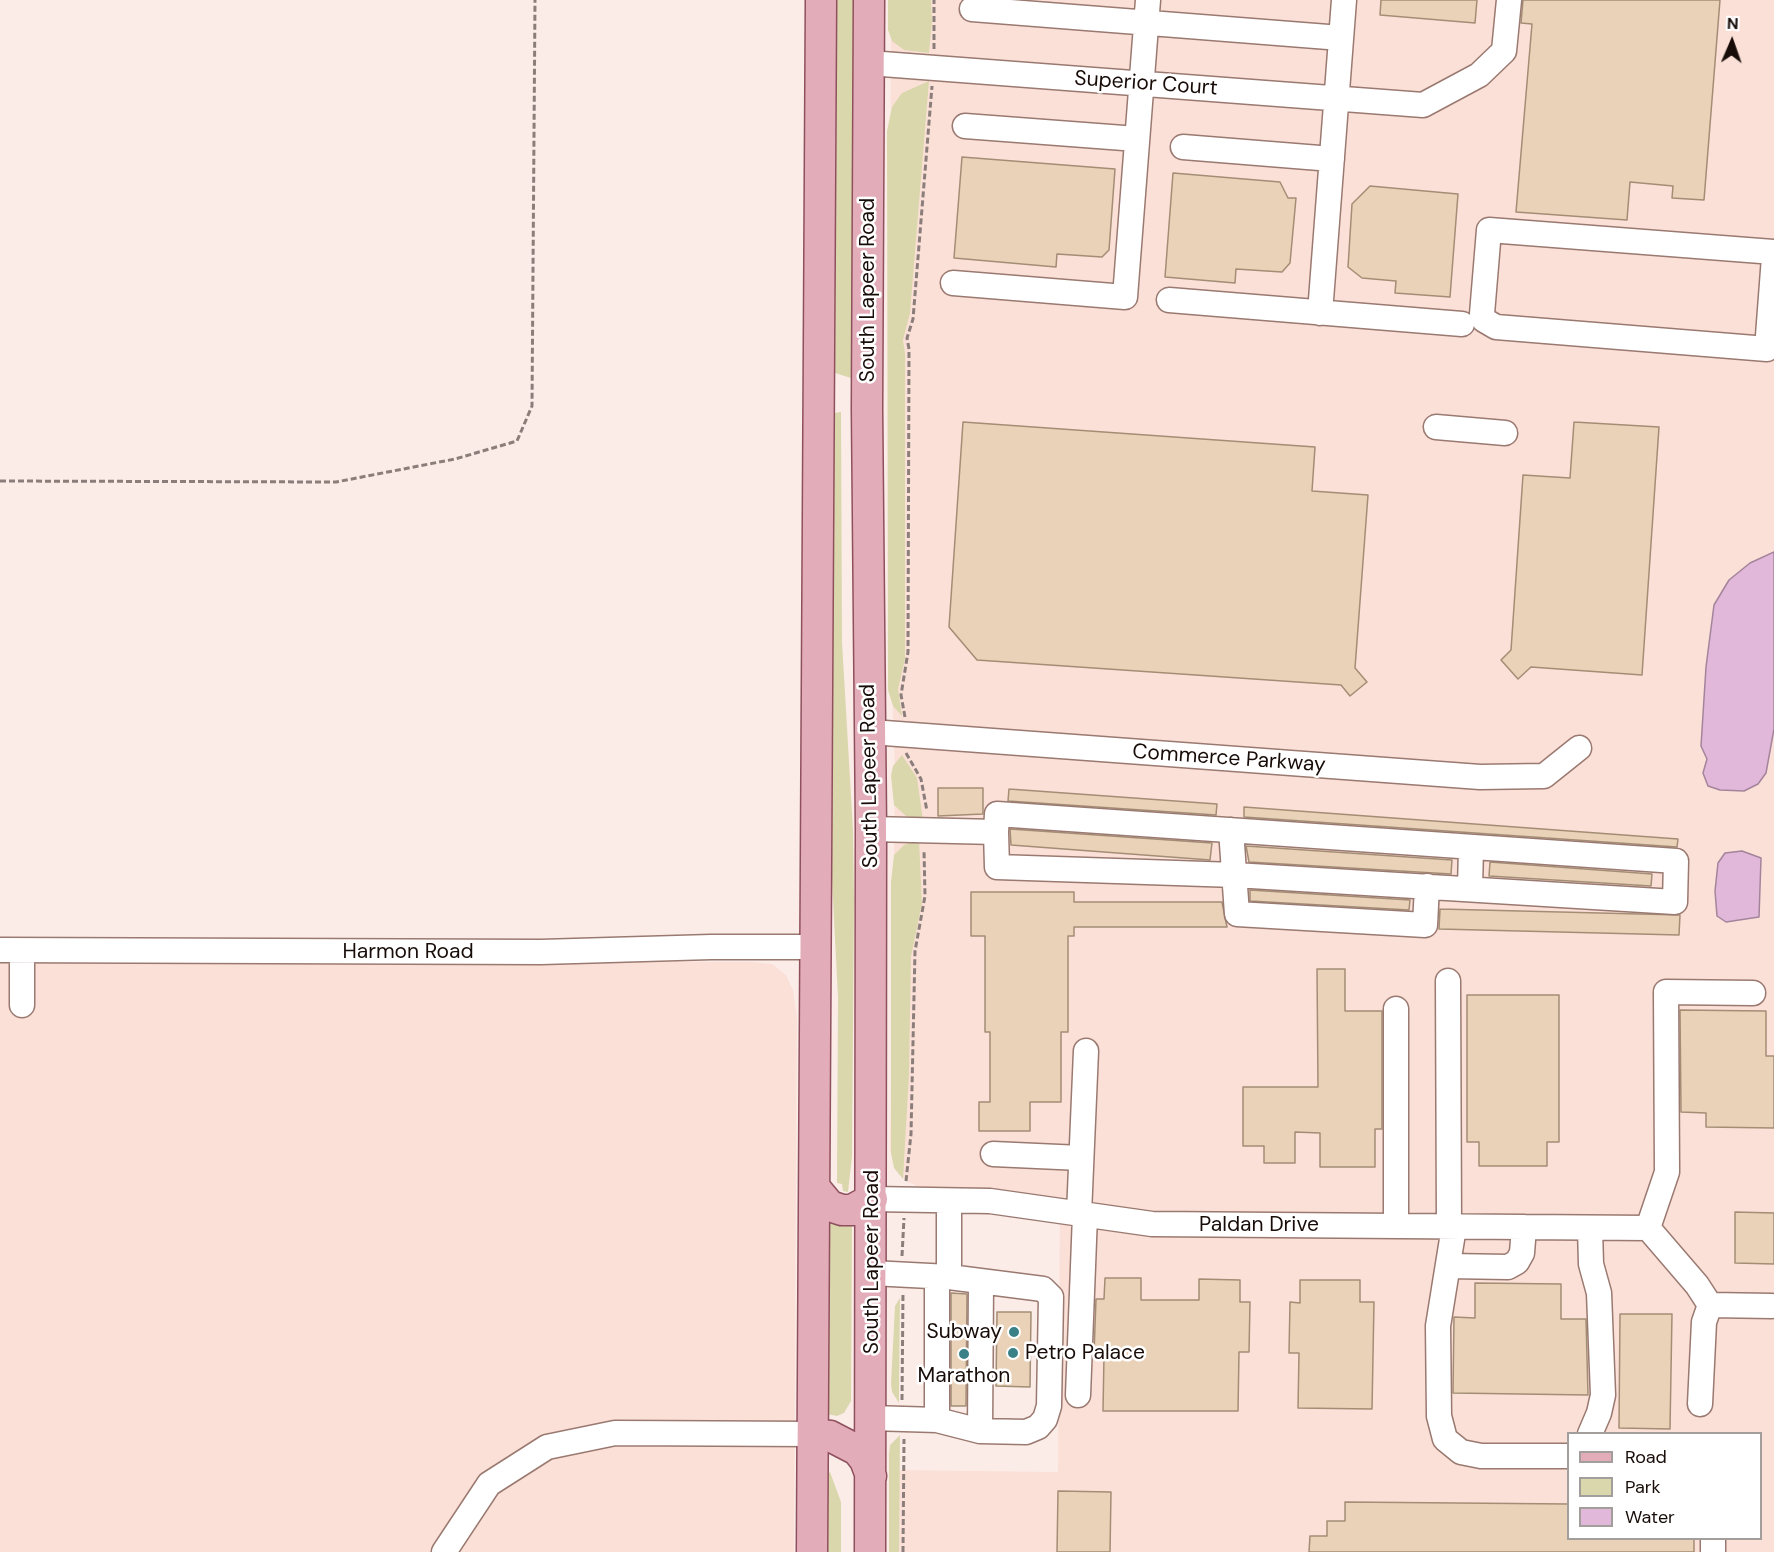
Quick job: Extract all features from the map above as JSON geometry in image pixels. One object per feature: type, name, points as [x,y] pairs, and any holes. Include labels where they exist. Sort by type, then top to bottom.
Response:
[{"type":"main road","points":[[812,1552],[821,0]]},
{"type":"main road","name":"South Lapeer Road","points":[[869,0],[867,409],[871,732],[870,1552]]},
{"type":"main road","points":[[819,393],[838,389],[847,390],[855,393],[867,409]]},
{"type":"main road","points":[[815,1188],[830,1206],[842,1210],[852,1210],[872,1199]]},
{"type":"main road","points":[[813,1434],[830,1436],[857,1450],[865,1460],[870,1476]]},
{"type":"street","points":[[1320,312],[1344,0]]},
{"type":"street","name":"Superior Court","points":[[869,63],[1423,105],[1479,75],[1504,51],[1509,0]]},
{"type":"street","points":[[972,9],[1147,12],[1341,38]]},
{"type":"street","points":[[953,283],[1125,297],[1147,12]]},
{"type":"street","points":[[965,126],[1137,139]]},
{"type":"street","points":[[1183,147],[1332,159]]},
{"type":"street","points":[[1489,230],[1774,255],[1767,349],[1496,327],[1484,320],[1482,314],[1489,230]]},
{"type":"street","points":[[1170,300],[1462,324]]},
{"type":"street","points":[[1436,427],[1505,433]]},
{"type":"street","name":"Commerce Parkway","points":[[871,732],[1480,777],[1544,776],[1579,748]]},
{"type":"street","points":[[997,814],[1231,830],[1676,861],[1675,902],[1235,875],[997,867],[997,814]]},
{"type":"street","points":[[871,829],[996,832]]},
{"type":"street","points":[[1231,830],[1237,914],[1425,925],[1427,886]]},
{"type":"street","points":[[1470,889],[1471,847]]},
{"type":"street","name":"Harmon Road","points":[[11,951],[541,952],[817,947]]},
{"type":"street","points":[[11,951],[22,1005]]},
{"type":"street","points":[[1448,981],[1451,1227],[1449,1266],[1438,1326],[1439,1416],[1445,1439],[1461,1452],[1482,1456],[1567,1456]]},
{"type":"street","points":[[1710,1305],[1648,1228],[1667,1172],[1666,992],[1753,993]]},
{"type":"street","points":[[1396,1009],[1396,1226]]},
{"type":"street","points":[[1078,1395],[1081,1158],[1086,1051]]},
{"type":"street","points":[[993,1154],[1081,1158]]},
{"type":"street","name":"Paldan Drive","points":[[872,1199],[990,1201],[1082,1215],[1173,1225],[1648,1228]]},
{"type":"street","points":[[937,1420],[949,1201]]},
{"type":"street","points":[[1449,1266],[1508,1266],[1517,1262],[1522,1253],[1524,1227]]},
{"type":"street","points":[[1590,1228],[1591,1264],[1599,1293],[1602,1395],[1599,1413],[1591,1432]]},
{"type":"street","points":[[871,1418],[937,1420],[980,1431],[1026,1432],[1038,1427],[1045,1419],[1049,1406],[1051,1297],[1044,1288],[872,1273]]},
{"type":"street","points":[[980,1431],[981,1281]]},
{"type":"street","points":[[1710,1305],[1772,1306]]},
{"type":"street","points":[[1700,1404],[1704,1322],[1710,1305]]},
{"type":"street","points":[[444,1552],[489,1484],[547,1447],[615,1433],[813,1434]]},
{"type":"path","points":[[0,481],[336,482],[455,459],[517,441],[532,406],[535,0]]},
{"type":"path","points":[[934,0],[934,54]]},
{"type":"path","points":[[905,718],[901,695],[908,652],[909,349],[907,338],[914,319],[932,81]]},
{"type":"path","points":[[906,753],[921,779],[927,821]]},
{"type":"path","points":[[906,1181],[911,1134],[914,958],[925,896],[923,848]]},
{"type":"path","points":[[902,1256],[904,1220]]},
{"type":"path","points":[[903,1294],[903,1405]]},
{"type":"path","points":[[903,1432],[903,1552]]},
{"type":"shaded area","points":[[891,0],[1774,0],[1774,1552],[894,1552],[894,1470],[1058,1472],[1060,1200],[919,1187],[906,1181],[897,1170],[890,1150],[895,772],[889,608]]},
{"type":"shaded area","points":[[0,961],[753,962],[772,964],[786,975],[793,990],[797,1017],[794,1552],[0,1552]]},
{"type":"green space","points":[[837,0],[855,0],[854,377],[851,378],[835,373]]},
{"type":"green space","points":[[888,0],[931,0],[932,22],[929,53],[904,50],[892,41],[888,30]]},
{"type":"green space","points":[[929,81],[910,313],[903,340],[905,353],[905,659],[898,689],[902,716],[893,706],[888,690],[887,131],[892,107],[902,93]]},
{"type":"green space","points":[[841,412],[842,642],[853,830],[854,900],[852,1156],[848,1192],[843,1191],[842,1184],[837,1183],[838,997],[831,861],[834,413]]},
{"type":"green space","points":[[902,755],[917,778],[923,820],[906,816],[894,805],[891,776],[893,766]]},
{"type":"green space","points":[[919,840],[922,903],[911,957],[909,1074],[903,1179],[894,1168],[891,1153],[891,882],[894,855],[904,845]]},
{"type":"green space","points":[[830,1220],[852,1225],[851,1401],[844,1413],[837,1416],[827,1414]]},
{"type":"green space","points":[[900,1298],[899,1403],[892,1392],[891,1384],[895,1306]]},
{"type":"green space","points":[[900,1435],[899,1552],[889,1552],[889,1454],[890,1445]]},
{"type":"green space","points":[[830,1472],[841,1502],[841,1552],[826,1552],[827,1474]]},
{"type":"water","points":[[1774,552],[1774,729],[1766,773],[1758,784],[1744,791],[1720,790],[1708,786],[1703,773],[1707,759],[1701,746],[1706,667],[1714,605],[1729,580],[1750,563]]},
{"type":"water","points":[[1742,851],[1761,858],[1759,917],[1726,922],[1717,916],[1715,891],[1718,863],[1725,853]]},
{"type":"building","points":[[1381,0],[1477,0],[1475,23],[1380,15]]},
{"type":"building","points":[[1523,0],[1720,0],[1704,200],[1672,198],[1673,186],[1630,182],[1627,220],[1516,212],[1532,24],[1521,23]]},
{"type":"building","points":[[962,157],[1115,169],[1109,250],[1102,257],[1057,254],[1056,267],[954,258]]},
{"type":"building","points":[[1173,173],[1280,182],[1288,198],[1296,198],[1290,263],[1282,272],[1236,269],[1235,283],[1165,277]]},
{"type":"building","points":[[1370,186],[1458,194],[1450,297],[1395,293],[1396,281],[1362,278],[1348,267],[1352,204]]},
{"type":"building","points":[[963,422],[1315,447],[1312,491],[1368,495],[1355,668],[1367,682],[1350,696],[1341,685],[977,660],[949,627]]},
{"type":"building","points":[[1574,422],[1659,427],[1642,675],[1531,667],[1518,679],[1501,660],[1511,650],[1523,475],[1570,478]]},
{"type":"building","points":[[938,788],[983,788],[983,814],[938,816]]},
{"type":"building","points":[[1009,789],[1217,804],[1216,815],[1008,801]]},
{"type":"building","points":[[1244,807],[1678,839],[1677,847],[1244,817]]},
{"type":"building","points":[[1010,829],[1212,843],[1210,860],[1011,845]]},
{"type":"building","points":[[1246,846],[1452,860],[1451,874],[1249,862]]},
{"type":"building","points":[[1490,862],[1652,874],[1651,886],[1489,876]]},
{"type":"building","points":[[1250,890],[1410,900],[1409,910],[1250,901]]},
{"type":"building","points":[[971,892],[1074,892],[1074,902],[1222,902],[1227,927],[1074,927],[1074,936],[1068,936],[1068,1032],[1061,1032],[1061,1102],[1030,1102],[1030,1131],[979,1131],[979,1102],[990,1102],[990,1032],[985,1032],[985,936],[971,936]]},
{"type":"building","points":[[1440,909],[1680,915],[1679,935],[1439,929]]},
{"type":"building","points":[[1317,969],[1345,969],[1345,1011],[1382,1011],[1382,1129],[1375,1129],[1375,1167],[1320,1167],[1320,1133],[1295,1132],[1295,1163],[1264,1163],[1264,1146],[1243,1146],[1243,1087],[1318,1087]]},
{"type":"building","points":[[1467,995],[1559,995],[1559,1142],[1547,1142],[1547,1166],[1479,1166],[1479,1142],[1467,1142]]},
{"type":"building","points":[[1680,1010],[1766,1011],[1766,1056],[1774,1056],[1774,1128],[1706,1127],[1706,1113],[1681,1112]]},
{"type":"building","points":[[1735,1212],[1774,1213],[1774,1264],[1735,1263]]},
{"type":"building","points":[[1105,1278],[1141,1278],[1141,1300],[1199,1300],[1199,1279],[1240,1280],[1240,1302],[1250,1302],[1249,1352],[1239,1352],[1238,1411],[1103,1411],[1104,1355],[1094,1354],[1096,1299],[1104,1299]]},
{"type":"building","points":[[1300,1280],[1360,1280],[1360,1302],[1374,1302],[1372,1409],[1298,1408],[1299,1353],[1289,1353],[1290,1302],[1300,1303]]},
{"type":"building","points":[[1475,1283],[1561,1284],[1561,1319],[1586,1319],[1588,1395],[1453,1393],[1454,1317],[1475,1318]]},
{"type":"building","points":[[951,1293],[967,1294],[966,1406],[951,1406]]},
{"type":"building","points":[[997,1312],[1031,1312],[1030,1387],[996,1386]]},
{"type":"building","points":[[1620,1314],[1672,1314],[1670,1429],[1619,1428]]},
{"type":"building","points":[[1058,1491],[1111,1492],[1110,1552],[1057,1552]]},
{"type":"building","points":[[1345,1502],[1567,1504],[1567,1540],[1694,1540],[1694,1552],[1309,1552],[1310,1536],[1327,1536],[1327,1521],[1345,1521]]},
{"type":"place","name":"Subway","points":[[1014,1332]]},
{"type":"place","name":"Petro Palace","points":[[1013,1353]]},
{"type":"place","name":"Marathon","points":[[964,1354]]}]
